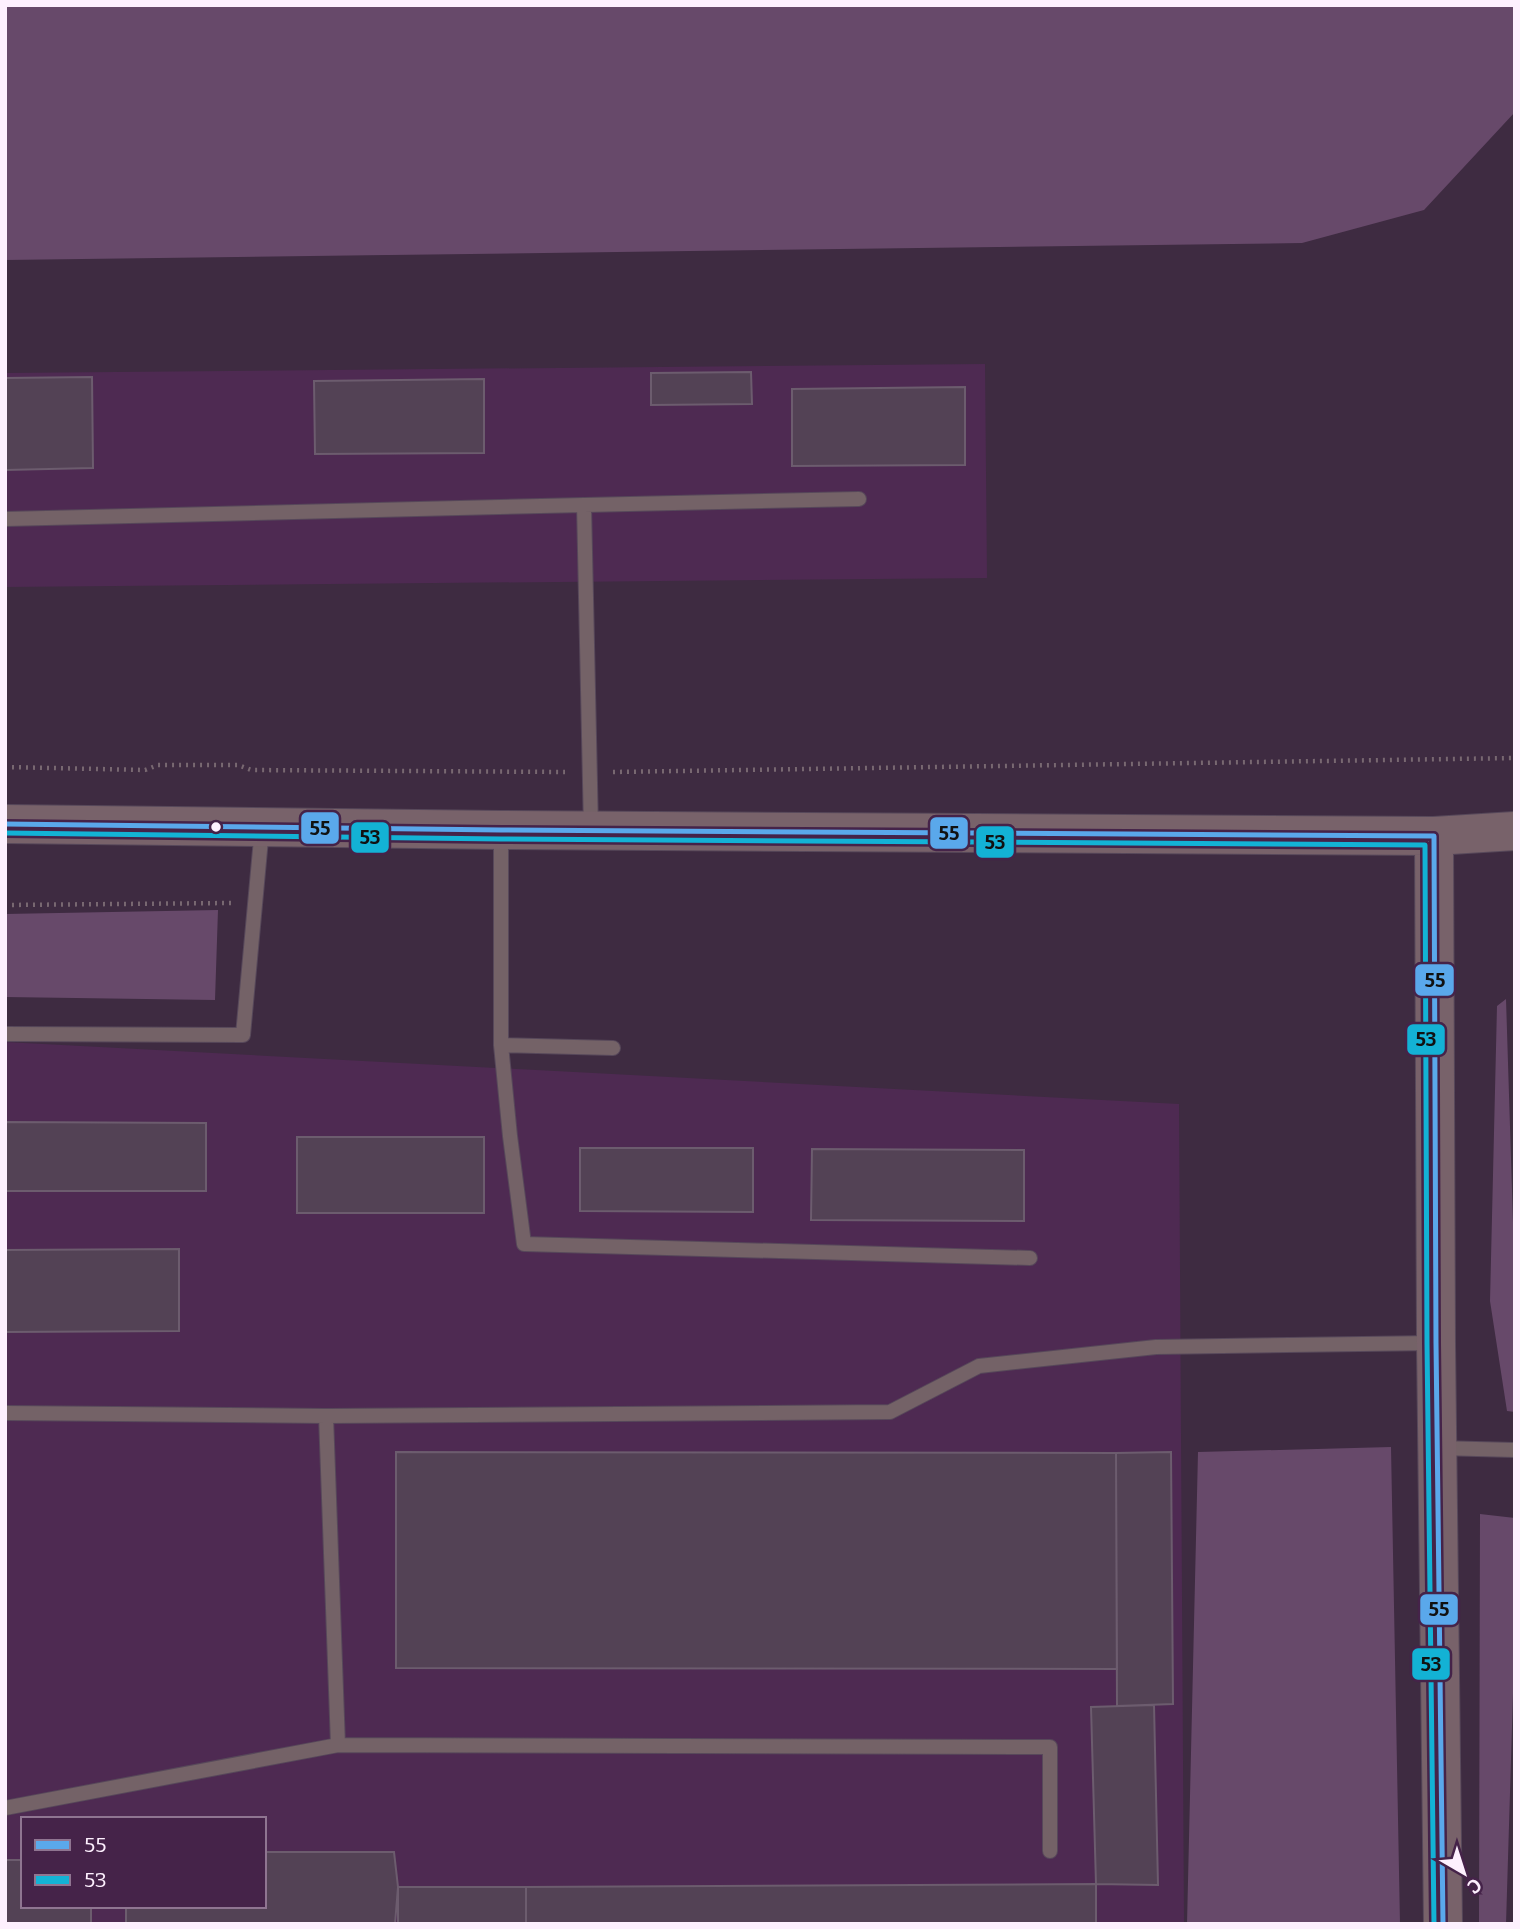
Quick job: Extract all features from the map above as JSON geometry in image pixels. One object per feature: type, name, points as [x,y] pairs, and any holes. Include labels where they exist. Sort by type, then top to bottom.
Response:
[{"type":"main road","points":[[5,824],[1434,836],[1515,831]]},
{"type":"main road","points":[[1434,836],[1436,1343],[1443,1924]]},
{"type":"lane","points":[[5,519],[859,499]]},
{"type":"lane","points":[[584,505],[591,831]]},
{"type":"lane","points":[[5,1034],[243,1035],[262,827]]},
{"type":"lane","points":[[501,830],[501,1045],[524,1244],[1030,1258]]},
{"type":"lane","points":[[501,1045],[613,1048]]},
{"type":"lane","points":[[5,1413],[326,1416],[890,1412],[979,1366],[1156,1347],[1436,1343]]},
{"type":"lane","points":[[326,1416],[338,1745]]},
{"type":"lane","points":[[1437,1448],[1515,1450]]},
{"type":"lane","points":[[5,1808],[338,1745],[1050,1747],[1050,1851]]},
{"type":"path","points":[[5,767],[145,771],[158,765],[238,765],[251,770],[590,773],[1515,758]]},
{"type":"path","points":[[5,905],[255,902]]},
{"type":"shaded area","points":[[5,5],[1515,5],[1515,112],[1424,210],[1302,243],[5,260]]},
{"type":"shaded area","points":[[985,364],[987,578],[5,587],[5,373]]},
{"type":"shaded area","points":[[218,910],[215,1000],[5,997],[5,914]]},
{"type":"shaded area","points":[[1506,999],[1515,1286],[1515,1412],[1507,1411],[1490,1301],[1497,1006]]},
{"type":"shaded area","points":[[5,1042],[1179,1104],[1184,1924],[5,1924]]},
{"type":"shaded area","points":[[1391,1447],[1400,1924],[1187,1924],[1198,1452]]},
{"type":"shaded area","points":[[1480,1514],[1515,1518],[1515,1628],[1506,1924],[1479,1924]]},
{"type":"building","points":[[751,372],[752,404],[651,405],[651,373]]},
{"type":"building","points":[[92,377],[93,468],[5,470],[5,378]]},
{"type":"building","points":[[484,379],[484,453],[315,454],[314,381]]},
{"type":"building","points":[[965,387],[965,465],[792,466],[792,389]]},
{"type":"building","points":[[5,1122],[206,1123],[206,1191],[5,1191]]},
{"type":"building","points":[[297,1137],[484,1137],[484,1213],[297,1213]]},
{"type":"building","points":[[580,1148],[753,1148],[753,1212],[580,1211]]},
{"type":"building","points":[[812,1149],[1024,1150],[1024,1221],[811,1220]]},
{"type":"building","points":[[179,1249],[179,1331],[5,1332],[5,1250]]},
{"type":"building","points":[[396,1452],[1116,1453],[1117,1669],[396,1668]]},
{"type":"building","points":[[1171,1452],[1173,1704],[1117,1706],[1116,1453]]},
{"type":"building","points":[[1154,1705],[1158,1885],[1096,1884],[1091,1707]]},
{"type":"building","points":[[266,1852],[394,1852],[398,1887],[395,1924],[126,1924],[126,1908],[266,1908]]},
{"type":"building","points":[[5,1860],[21,1860],[21,1908],[91,1908],[91,1924],[5,1924]]},
{"type":"building","points":[[1096,1884],[1096,1924],[526,1924],[526,1887]]},
{"type":"building","points":[[398,1887],[526,1887],[526,1924],[398,1924]]},
{"type":"transit line","name":"55","points":[[5,824],[1434,836],[1436,1343],[1443,1924]]},
{"type":"transit line","name":"53","points":[[5,833],[1425,845],[1427,1343],[1434,1924]]}]
